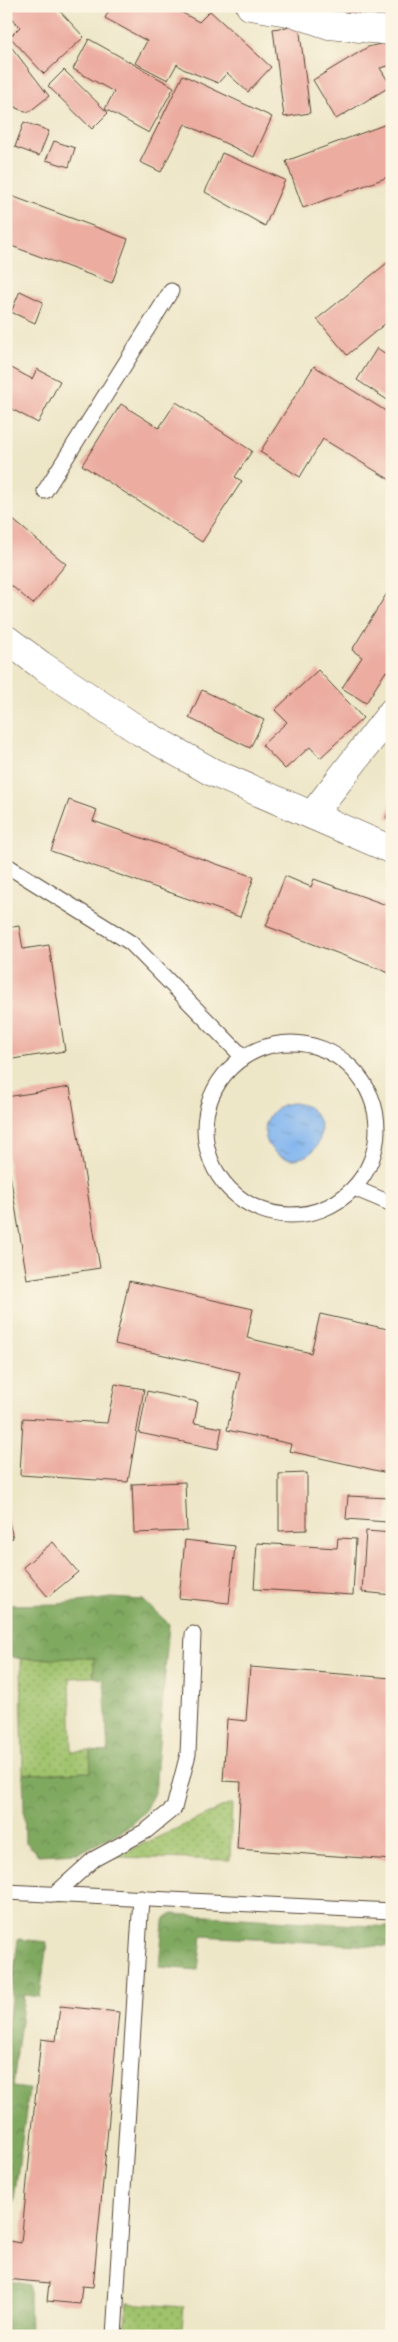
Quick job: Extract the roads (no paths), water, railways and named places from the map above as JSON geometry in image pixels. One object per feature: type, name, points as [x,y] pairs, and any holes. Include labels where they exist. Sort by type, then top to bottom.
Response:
[{"type":"street","points":[[250,6],[294,13],[329,25],[392,31]]},
{"type":"street","points":[[6,639],[40,665],[141,732],[212,772],[392,850]]},
{"type":"street","points":[[312,815],[392,712]]},
{"type":"lane","points":[[45,491],[171,291]]},
{"type":"lane","points":[[6,864],[131,943],[243,1057]]},
{"type":"lane","points":[[282,1043],[302,1044],[322,1049],[341,1059],[356,1074],[367,1091],[374,1110],[377,1131],[366,1171],[354,1188],[338,1201],[320,1210],[299,1215],[279,1214],[258,1209],[240,1199],[225,1185],[214,1168],[209,1155],[204,1127],[208,1107],[215,1088],[227,1071],[243,1057],[262,1048],[282,1043]]},
{"type":"lane","points":[[354,1188],[392,1204]]},
{"type":"lane","points":[[54,1896],[94,1859],[146,1831],[174,1808],[188,1754],[193,1634]]},
{"type":"lane","points":[[6,1892],[54,1896],[140,1898],[392,1911]]},
{"type":"lane","points":[[114,2336],[140,1898]]},
{"type":"water","points":[[288,1103],[298,1103],[313,1111],[319,1120],[321,1131],[319,1142],[313,1151],[298,1159],[288,1159],[277,1154],[270,1147],[265,1136],[265,1126],[270,1115],[277,1108]]}]
